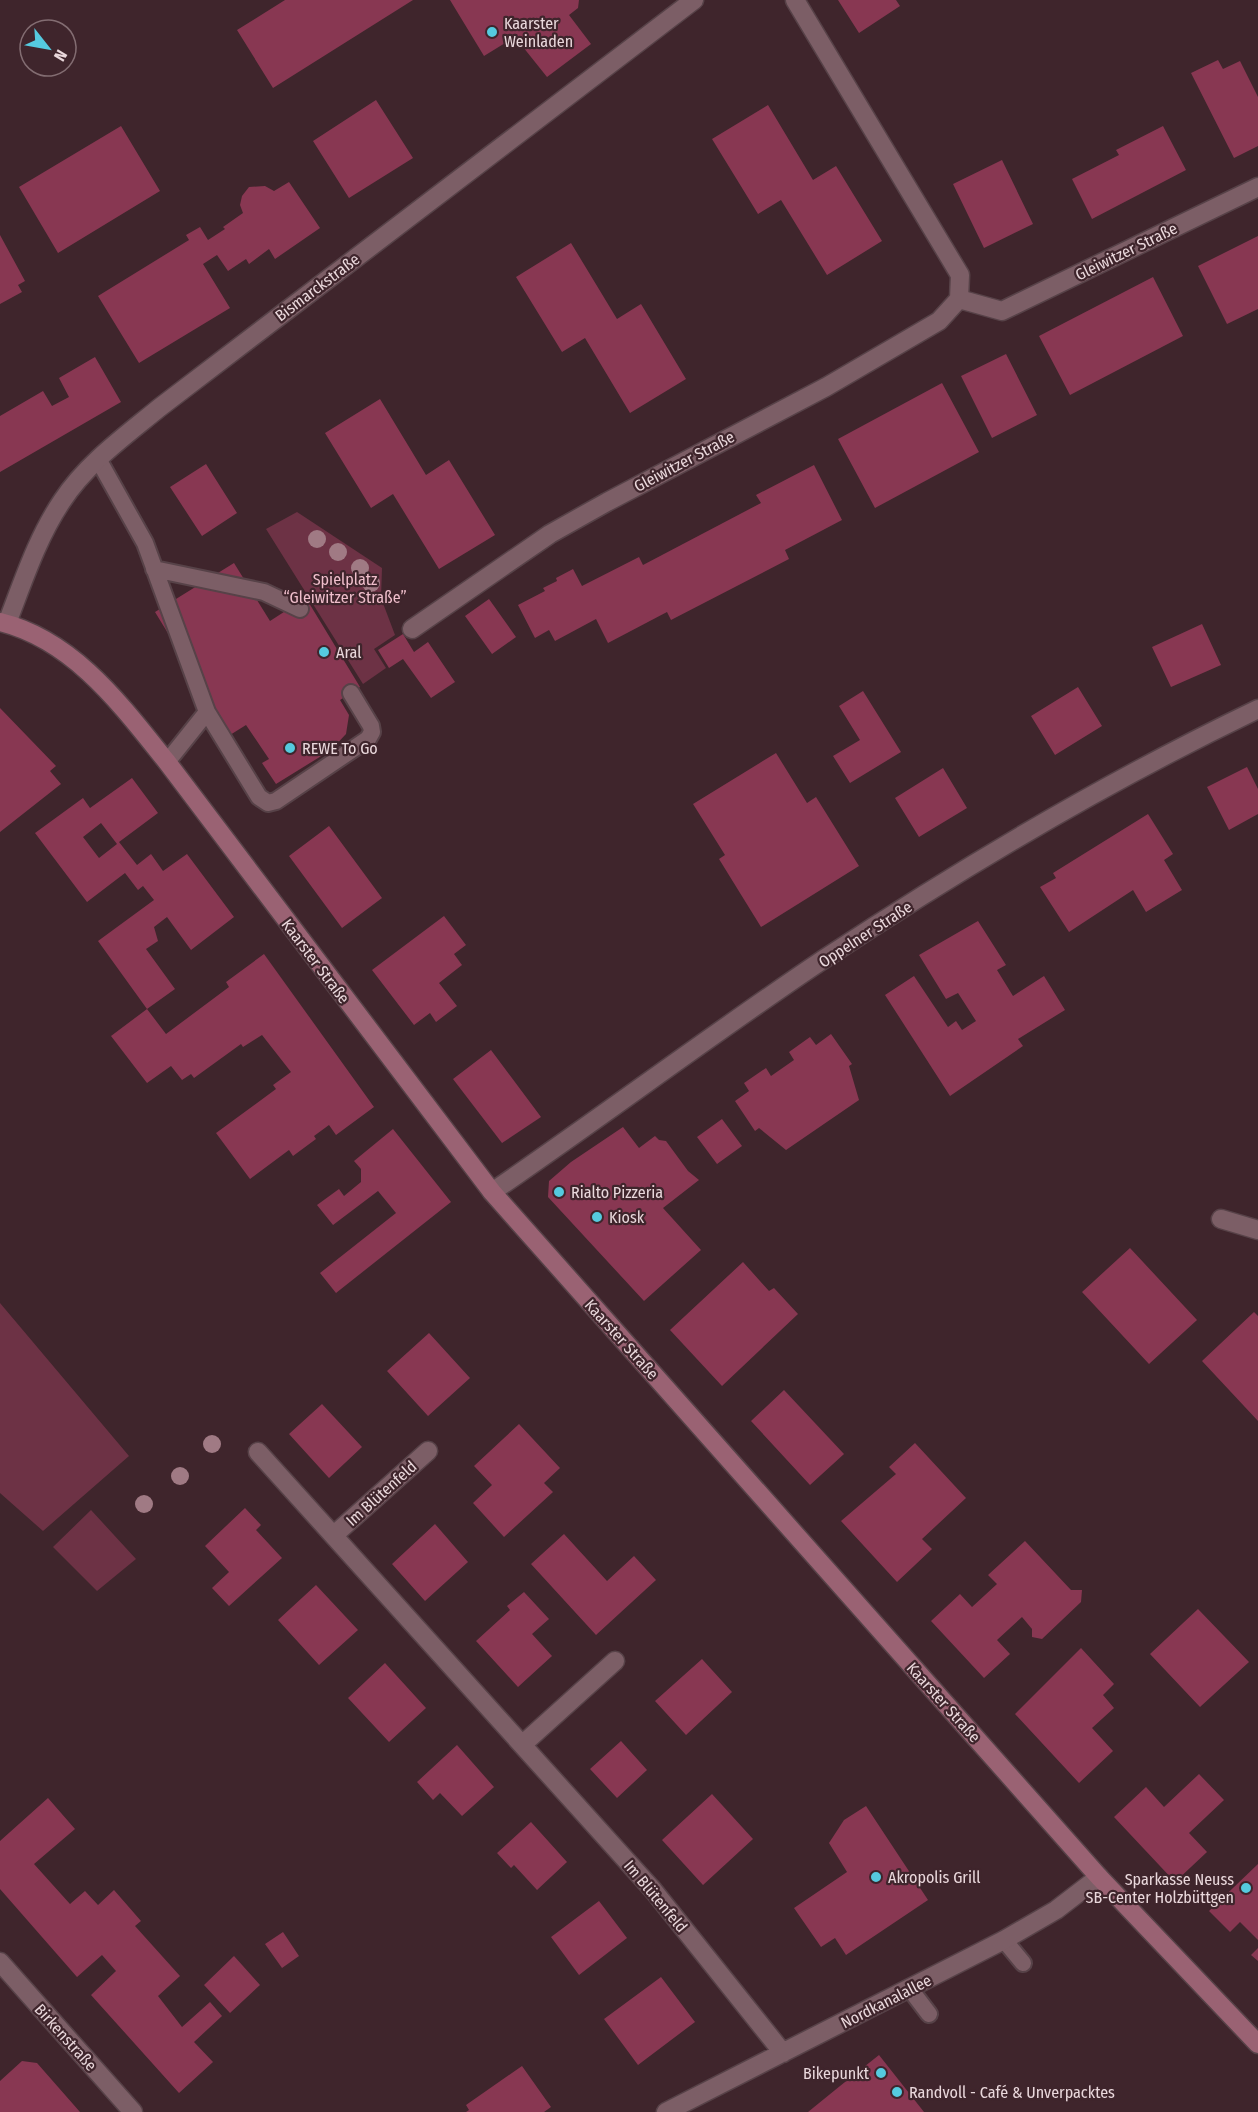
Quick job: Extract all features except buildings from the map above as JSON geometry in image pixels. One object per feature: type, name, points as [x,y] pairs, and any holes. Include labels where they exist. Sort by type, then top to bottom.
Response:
[{"type":"main road","name":"Kaarster Straße","points":[[3,622],[62,651],[112,693],[167,762],[492,1192],[1099,1877],[1258,2044]]},
{"type":"street","name":"Bismarckstraße","points":[[3,622],[62,501],[98,459],[202,375],[694,0]]},
{"type":"street","points":[[795,0],[960,275],[959,299]]},
{"type":"street","name":"Gleiwitzer Straße","points":[[412,629],[550,534],[607,501],[826,387],[939,321],[959,299],[1002,311],[1258,187]]},
{"type":"street","name":"Oppelner Straße","points":[[492,1192],[824,960],[992,853],[1170,751],[1258,709]]},
{"type":"street","points":[[1221,1220],[1258,1230]]},
{"type":"street","name":"Im Blütenfeld","points":[[334,1535],[428,1451]]},
{"type":"street","name":"Im Blütenfeld","points":[[258,1452],[653,1890],[783,2053]]},
{"type":"street","points":[[523,1744],[615,1661]]},
{"type":"street","name":"Nordkanalallee","points":[[666,2112],[1004,1940],[1056,1910],[1099,1877]]},
{"type":"street","name":"Birkenstraße","points":[[0,1962],[133,2112]]},
{"type":"lane","points":[[98,459],[145,543],[207,712],[260,797],[268,803],[276,801],[368,739],[372,732],[371,726],[351,693]]},
{"type":"lane","points":[[154,569],[264,592],[300,609]]},
{"type":"lane","points":[[167,762],[207,712]]},
{"type":"lane","points":[[1004,1940],[1023,1963]]},
{"type":"lane","points":[[910,1989],[929,2014]]},
{"type":"green space","name":"Spielplatz “Gleiwitzer Straße”","points":[[297,512],[382,568],[381,598],[395,635],[374,649],[386,668],[363,684],[266,529]]},
{"type":"green space","points":[[0,1303],[129,1456],[43,1531],[0,1493]]},
{"type":"green space","points":[[91,1510],[136,1559],[97,1591],[53,1547]]},
{"type":"place","name":"Kaarster Weinladen","points":[[492,32]]},
{"type":"place","name":"Aral","points":[[324,652]]},
{"type":"place","name":"REWE To Go","points":[[290,748]]},
{"type":"place","name":"Rialto Pizzeria","points":[[559,1192]]},
{"type":"place","name":"Kiosk","points":[[597,1217]]},
{"type":"place","name":"Akropolis Grill","points":[[876,1877]]},
{"type":"place","name":"Sparkasse Neuss SB-Center Holzbüttgen","points":[[1246,1888]]},
{"type":"place","name":"Bikepunkt","points":[[881,2073]]},
{"type":"place","name":"Randvoll - Café & Unverpacktes","points":[[897,2092]]}]
